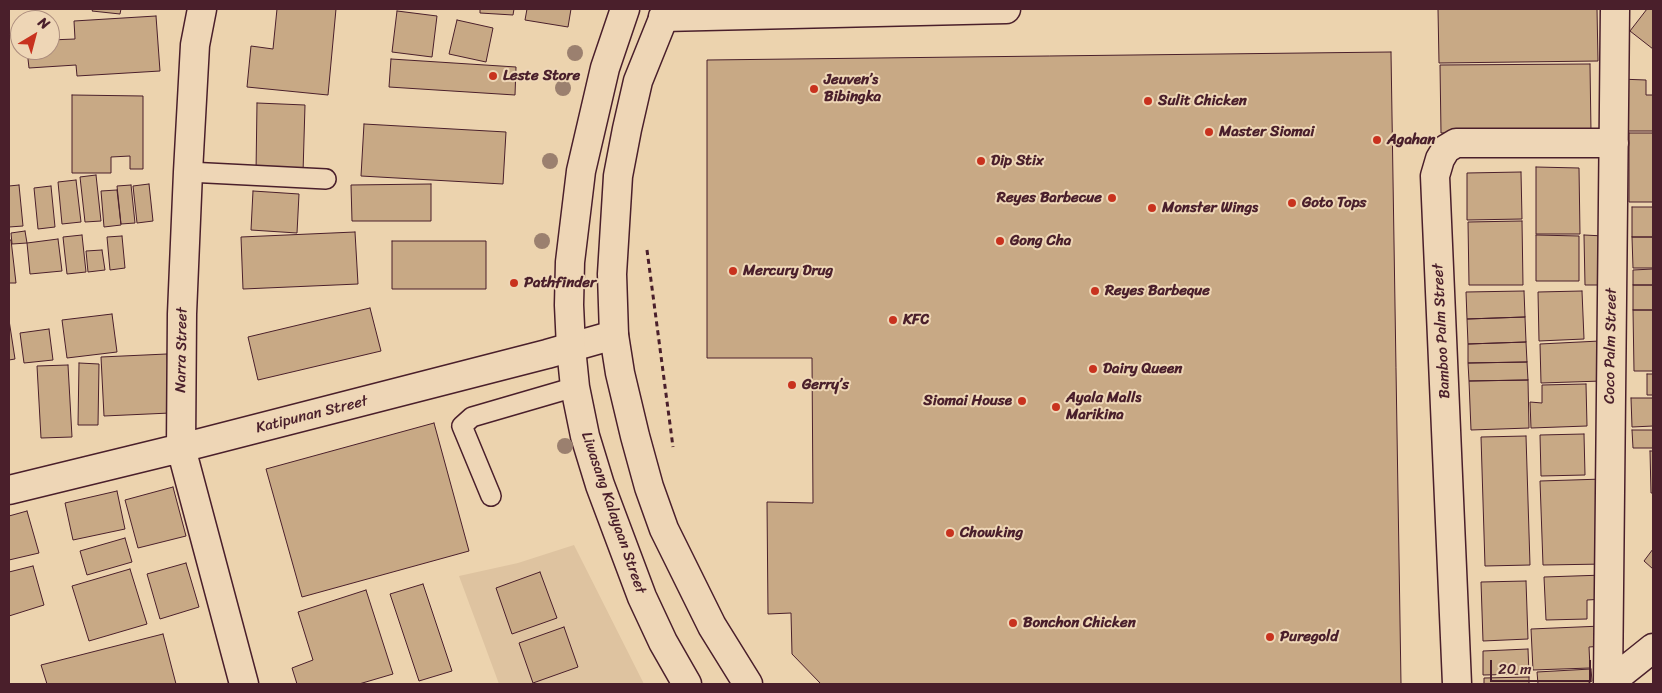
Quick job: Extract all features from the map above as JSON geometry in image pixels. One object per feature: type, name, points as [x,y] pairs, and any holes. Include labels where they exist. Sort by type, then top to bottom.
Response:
[{"type":"street","name":"Narra Street","points":[[202,9],[195,45],[188,172],[182,314],[181,448],[244,684]]},
{"type":"street","name":"Liwasang Kalayaan Street","points":[[625,9],[605,68],[581,171],[570,262],[571,348],[575,387],[585,436],[623,549],[663,642],[687,684]]},
{"type":"street","points":[[748,684],[712,626],[664,529],[649,487],[620,373],[614,335],[612,274],[618,176],[638,81],[665,13],[1006,9]]},
{"type":"street","name":"Coco Palm Street","points":[[1608,684],[1616,9]]},
{"type":"street","name":"Bamboo Palm Street","points":[[1457,684],[1435,176],[1440,159],[1446,149],[1456,143],[1614,143]]},
{"type":"street","name":"Katipunan Street","points":[[9,490],[181,448],[571,348],[614,335]]},
{"type":"street","points":[[1608,684],[1653,648]]},
{"type":"lane","points":[[188,172],[326,179]]},
{"type":"lane","points":[[491,496],[462,426],[472,417],[575,387]]},
{"type":"path","points":[[646,246],[673,448]]},
{"type":"shaded area","points":[[574,545],[644,684],[499,684],[459,576],[518,563]]},
{"type":"building","points":[[93,9],[121,9],[120,14],[92,11]]},
{"type":"building","points":[[277,9],[336,9],[328,95],[247,87],[251,46],[273,49]]},
{"type":"building","points":[[480,9],[514,9],[513,15],[480,13]]},
{"type":"building","points":[[527,9],[571,9],[568,27],[525,20]]},
{"type":"building","points":[[1438,9],[1597,9],[1598,61],[1439,63]]},
{"type":"building","points":[[1647,9],[1653,9],[1653,49],[1630,31]]},
{"type":"building","points":[[397,11],[437,16],[432,57],[392,52]]},
{"type":"building","points":[[156,16],[160,71],[77,76],[76,65],[29,68],[28,60],[60,60],[60,40],[75,39],[74,21]]},
{"type":"building","points":[[457,20],[493,28],[486,62],[449,54]]},
{"type":"building","points":[[1391,52],[1401,684],[821,684],[792,654],[791,613],[768,614],[767,502],[813,503],[812,358],[707,358],[707,60]]},
{"type":"building","points":[[391,59],[516,67],[515,95],[389,87]]},
{"type":"building","points":[[1590,64],[1591,132],[1441,133],[1440,65]]},
{"type":"building","points":[[1619,79],[1646,80],[1646,95],[1653,95],[1653,131],[1619,131]]},
{"type":"building","points":[[72,95],[143,96],[143,169],[130,169],[130,156],[111,157],[111,173],[72,173]]},
{"type":"building","points":[[257,103],[305,105],[303,173],[256,172]]},
{"type":"building","points":[[364,124],[506,132],[503,184],[361,176]]},
{"type":"building","points":[[1629,133],[1653,133],[1653,202],[1629,202]]},
{"type":"building","points":[[1536,167],[1579,168],[1580,234],[1536,234]]},
{"type":"building","points":[[1521,172],[1522,219],[1467,220],[1467,173]]},
{"type":"building","points":[[96,175],[101,221],[85,222],[80,177]]},
{"type":"building","points":[[76,180],[81,222],[62,224],[58,182]]},
{"type":"building","points":[[149,184],[153,221],[137,223],[133,186]]},
{"type":"building","points":[[431,184],[431,221],[352,221],[351,185]]},
{"type":"building","points":[[19,185],[23,226],[9,227],[9,186]]},
{"type":"building","points":[[131,185],[135,223],[121,224],[117,186]]},
{"type":"building","points":[[51,186],[55,227],[38,229],[34,188]]},
{"type":"building","points":[[117,190],[121,225],[104,227],[101,191]]},
{"type":"building","points":[[253,191],[299,194],[297,233],[251,230]]},
{"type":"building","points":[[1632,207],[1653,207],[1653,237],[1632,237]]},
{"type":"building","points":[[1522,221],[1523,285],[1469,285],[1468,222]]},
{"type":"building","points":[[25,231],[27,243],[12,244],[11,233]]},
{"type":"building","points":[[355,232],[358,284],[243,289],[241,237]]},
{"type":"building","points":[[82,235],[86,272],[67,274],[63,237]]},
{"type":"building","points":[[1536,235],[1579,236],[1579,281],[1536,281]]},
{"type":"building","points":[[1584,235],[1604,236],[1604,285],[1585,285]]},
{"type":"building","points":[[122,236],[125,268],[110,270],[107,237]]},
{"type":"building","points":[[1632,237],[1653,237],[1653,268],[1633,268]]},
{"type":"building","points":[[58,239],[62,271],[30,274],[27,243]]},
{"type":"building","points":[[9,240],[11,240],[16,283],[9,283]]},
{"type":"building","points":[[392,241],[486,241],[486,289],[392,289]]},
{"type":"building","points":[[102,250],[105,270],[88,272],[86,251]]},
{"type":"building","points":[[1653,269],[1653,285],[1633,285],[1633,270]]},
{"type":"building","points":[[1633,285],[1653,285],[1653,310],[1633,310]]},
{"type":"building","points":[[1524,291],[1525,317],[1467,319],[1466,292]]},
{"type":"building","points":[[1582,291],[1584,339],[1539,341],[1538,292]]},
{"type":"building","points":[[370,308],[381,351],[258,380],[248,337]]},
{"type":"building","points":[[1633,310],[1653,310],[1653,371],[1634,371]]},
{"type":"building","points":[[112,314],[117,352],[67,358],[62,320]]},
{"type":"building","points":[[1525,317],[1526,342],[1468,344],[1467,319]]},
{"type":"building","points":[[9,320],[15,359],[9,360]]},
{"type":"building","points":[[49,329],[53,360],[24,363],[20,333]]},
{"type":"building","points":[[1600,341],[1602,381],[1541,383],[1540,344]]},
{"type":"building","points":[[1526,342],[1527,362],[1468,363],[1468,344]]},
{"type":"building","points":[[167,354],[170,413],[104,416],[101,357]]},
{"type":"building","points":[[1527,362],[1528,380],[1469,381],[1468,363]]},
{"type":"building","points":[[79,363],[99,364],[98,425],[78,425]]},
{"type":"building","points":[[68,365],[72,437],[41,438],[37,366]]},
{"type":"building","points":[[1647,374],[1653,374],[1653,395],[1647,395]]},
{"type":"building","points":[[1528,380],[1529,428],[1471,430],[1469,381]]},
{"type":"building","points":[[1586,384],[1587,426],[1531,428],[1530,402],[1542,403],[1542,385]]},
{"type":"building","points":[[1631,398],[1653,398],[1653,426],[1632,427]]},
{"type":"building","points":[[434,423],[469,551],[302,597],[266,469]]},
{"type":"building","points":[[1632,430],[1653,430],[1653,448],[1633,448]]},
{"type":"building","points":[[1584,434],[1585,475],[1541,476],[1540,435]]},
{"type":"building","points":[[1526,436],[1530,565],[1485,566],[1481,437]]},
{"type":"building","points":[[1650,451],[1653,451],[1653,493],[1651,493]]},
{"type":"building","points":[[1603,479],[1606,564],[1543,565],[1540,481]]},
{"type":"building","points":[[173,487],[186,536],[138,548],[125,500]]},
{"type":"building","points":[[117,491],[125,529],[73,540],[65,503]]},
{"type":"building","points":[[27,511],[39,553],[9,560],[9,516]]},
{"type":"building","points":[[125,538],[132,562],[87,575],[80,551]]},
{"type":"building","points":[[1653,549],[1653,569],[1644,561]]},
{"type":"building","points":[[186,563],[199,607],[160,619],[147,574]]},
{"type":"building","points":[[33,566],[44,605],[9,616],[9,572]]},
{"type":"building","points":[[130,569],[147,624],[89,641],[72,586]]},
{"type":"building","points":[[540,572],[557,618],[512,634],[496,588]]},
{"type":"building","points":[[1604,575],[1605,599],[1587,600],[1587,619],[1546,620],[1544,577]]},
{"type":"building","points":[[1526,581],[1528,639],[1483,641],[1481,582]]},
{"type":"building","points":[[423,584],[452,671],[419,681],[390,594]]},
{"type":"building","points":[[366,590],[393,674],[359,684],[297,684],[292,668],[313,660],[298,612]]},
{"type":"building","points":[[1602,626],[1603,646],[1589,647],[1590,668],[1533,670],[1531,629]]},
{"type":"building","points":[[564,627],[578,667],[533,683],[519,643]]},
{"type":"building","points":[[163,634],[176,684],[47,684],[41,665]]},
{"type":"building","points":[[1528,649],[1529,674],[1483,675],[1483,651]]},
{"type":"building","points":[[1591,669],[1592,681],[1587,684],[1538,684],[1537,672]]},
{"type":"building","points":[[1529,677],[1529,684],[1484,684],[1484,678]]},
{"type":"place","name":"Leste Store","points":[[493,76]]},
{"type":"place","name":"Jeuven’s Bibingka","points":[[814,89]]},
{"type":"place","name":"Sulit Chicken","points":[[1148,101]]},
{"type":"place","name":"Master Siomai","points":[[1209,132]]},
{"type":"place","name":"Agahan","points":[[1377,140]]},
{"type":"place","name":"Dip Stix","points":[[981,161]]},
{"type":"place","name":"Reyes Barbecue","points":[[1112,198]]},
{"type":"place","name":"Goto Tops","points":[[1292,203]]},
{"type":"place","name":"Monster Wings","points":[[1152,208]]},
{"type":"place","name":"Gong Cha","points":[[1000,241]]},
{"type":"place","name":"Mercury Drug","points":[[733,271]]},
{"type":"place","name":"Pathfinder","points":[[514,283]]},
{"type":"place","name":"Reyes Barbeque","points":[[1095,291]]},
{"type":"place","name":"KFC","points":[[893,320]]},
{"type":"place","name":"Dairy Queen","points":[[1093,369]]},
{"type":"place","name":"Gerry’s","points":[[792,385]]},
{"type":"place","name":"Siomai House","points":[[1022,401]]},
{"type":"place","name":"Ayala Malls Marikina","points":[[1056,407]]},
{"type":"place","name":"Chowking","points":[[950,533]]},
{"type":"place","name":"Bonchon Chicken","points":[[1013,623]]},
{"type":"place","name":"Puregold","points":[[1270,637]]}]
